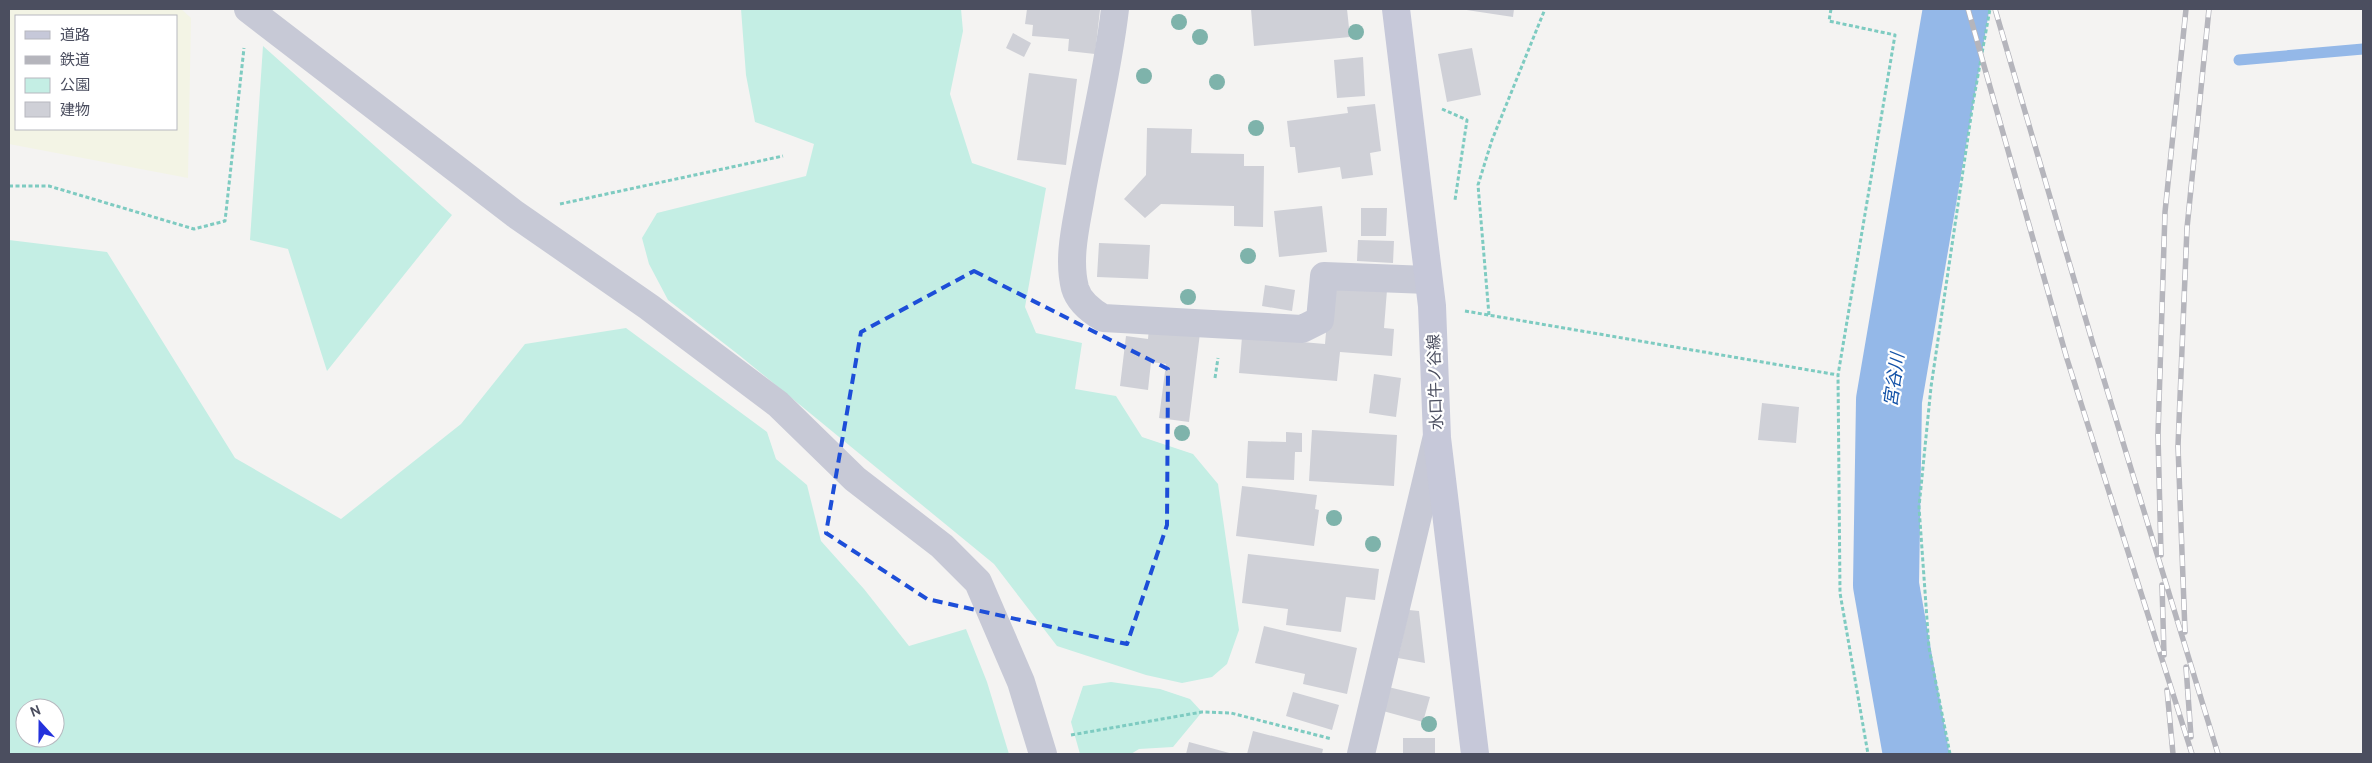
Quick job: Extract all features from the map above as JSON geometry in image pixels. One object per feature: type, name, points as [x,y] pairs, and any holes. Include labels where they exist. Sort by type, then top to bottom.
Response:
[{"type":"main road","name":"水口牛ノ谷線","points":[[1396,9],[1432,306],[1437,438],[1475,754]]},
{"type":"street","points":[[1115,9],[1109,61],[1096,112],[1072,251],[1076,290],[1088,309],[1103,318],[1302,329],[1320,320],[1324,276],[1428,280]]},
{"type":"street","points":[[253,13],[515,214],[649,307],[778,404],[854,479],[942,546],[978,582],[1021,682],[1041,748]]},
{"type":"street","points":[[1362,751],[1437,438]]},
{"type":"path","points":[[1488,315],[1478,185],[1492,140],[1545,9]]},
{"type":"path","points":[[1831,9],[1829,21],[1895,36],[1838,375],[1840,593],[1868,754]]},
{"type":"path","points":[[1950,754],[1929,648],[1919,507],[1933,378],[1973,103],[1990,9]]},
{"type":"path","points":[[9,186],[49,186],[194,229],[225,220],[245,35],[253,13]]},
{"type":"path","points":[[515,214],[783,156]]},
{"type":"path","points":[[1432,306],[1838,375]]},
{"type":"path","points":[[1041,748],[1202,712],[1231,713],[1362,751]]},
{"type":"highlighted area","points":[[974,271],[1168,369],[1167,525],[1127,644],[927,599],[826,533],[861,332]]},
{"type":"green space","points":[[741,9],[961,9],[963,31],[950,94],[972,163],[1046,188],[1025,307],[1036,333],[1082,343],[1075,389],[1116,396],[1142,437],[1193,454],[1218,484],[1239,630],[1227,664],[1212,677],[1182,683],[1146,675],[1057,646],[994,564],[739,355],[668,300],[649,264],[642,238],[657,213],[806,176],[814,144],[755,122],[746,75]]},
{"type":"green space","points":[[263,46],[452,215],[327,371],[288,249],[250,240]]},
{"type":"green space","points":[[9,240],[107,252],[235,458],[341,519],[461,424],[525,344],[626,328],[767,432],[776,459],[807,485],[821,541],[864,589],[909,646],[966,629],[987,682],[1009,754],[9,754]]},
{"type":"green space","points":[[1111,682],[1160,689],[1190,699],[1202,712],[1173,747],[1139,749],[1131,754],[1080,754],[1071,722],[1083,686]]},
{"type":"sand","points":[[9,9],[181,9],[191,18],[188,178],[9,144]]},
{"type":"building","points":[[1027,9],[1100,10],[1095,54],[1068,51],[1069,39],[1032,36],[1033,25],[1025,24]]},
{"type":"building","points":[[1251,9],[1347,9],[1350,37],[1254,46]]},
{"type":"building","points":[[1460,9],[1514,9],[1513,17]]},
{"type":"building","points":[[1013,33],[1031,43],[1024,57],[1006,48]]},
{"type":"building","points":[[1472,48],[1481,95],[1447,102],[1438,54]]},
{"type":"building","points":[[1363,57],[1365,96],[1337,98],[1334,60]]},
{"type":"building","points":[[1029,73],[1077,79],[1066,165],[1017,160]]},
{"type":"building","points":[[1375,104],[1381,151],[1370,153],[1373,175],[1342,179],[1340,167],[1298,173],[1295,147],[1290,147],[1287,121],[1348,113],[1347,107]]},
{"type":"building","points":[[1147,128],[1192,129],[1191,153],[1244,154],[1244,166],[1264,166],[1263,227],[1234,226],[1234,206],[1161,204],[1145,218],[1124,199],[1146,175]]},
{"type":"building","points":[[1322,206],[1327,252],[1279,257],[1274,211]]},
{"type":"building","points":[[1361,208],[1387,208],[1386,236],[1361,236]]},
{"type":"building","points":[[1358,240],[1394,241],[1393,263],[1357,261]]},
{"type":"building","points":[[1099,243],[1150,245],[1148,279],[1097,277]]},
{"type":"building","points":[[1265,285],[1295,290],[1292,311],[1262,306]]},
{"type":"building","points":[[1330,286],[1387,290],[1384,328],[1394,329],[1392,356],[1340,352],[1337,381],[1239,373],[1242,337],[1325,344]]},
{"type":"building","points":[[1149,327],[1200,333],[1189,422],[1159,418],[1166,364],[1151,362],[1148,390],[1120,386],[1126,336],[1148,339]]},
{"type":"building","points":[[1374,374],[1401,378],[1396,417],[1369,413]]},
{"type":"building","points":[[1762,403],[1799,407],[1796,443],[1758,440]]},
{"type":"building","points":[[1312,430],[1397,435],[1394,486],[1309,481]]},
{"type":"building","points":[[1286,432],[1302,433],[1302,452],[1295,452],[1294,480],[1246,478],[1248,441],[1286,442]]},
{"type":"building","points":[[1242,486],[1317,495],[1315,509],[1319,510],[1314,546],[1236,536]]},
{"type":"building","points":[[1248,554],[1379,569],[1375,600],[1346,597],[1341,632],[1286,625],[1288,609],[1242,603]]},
{"type":"building","points":[[1409,610],[1419,611],[1425,663],[1398,658]]},
{"type":"building","points":[[1264,626],[1357,648],[1347,694],[1303,684],[1305,674],[1255,663]]},
{"type":"building","points":[[1384,686],[1430,697],[1423,722],[1383,711]]},
{"type":"building","points":[[1293,692],[1339,705],[1332,730],[1286,716]]},
{"type":"building","points":[[1253,731],[1323,749],[1322,754],[1247,754]]},
{"type":"building","points":[[1403,738],[1435,738],[1435,754],[1403,754]]},
{"type":"building","points":[[1189,742],[1233,754],[1186,754]]},
{"type":"waterway","name":"宮谷川","points":[[1916,754],[1886,585],[1889,400],[1956,9]]},
{"type":"waterway","points":[[2239,60],[2363,49]]},
{"type":"railway","points":[[1968,9],[2067,359],[2192,754]]},
{"type":"railway","points":[[1995,9],[2093,344],[2218,754]]},
{"type":"railway","points":[[2161,555],[2158,435],[2165,212],[2186,9]]},
{"type":"railway","points":[[2185,632],[2178,446],[2187,228],[2209,9]]},
{"type":"railway","points":[[2162,585],[2164,655]]},
{"type":"railway","points":[[2186,667],[2191,737]]},
{"type":"railway","points":[[2167,690],[2173,754]]}]
